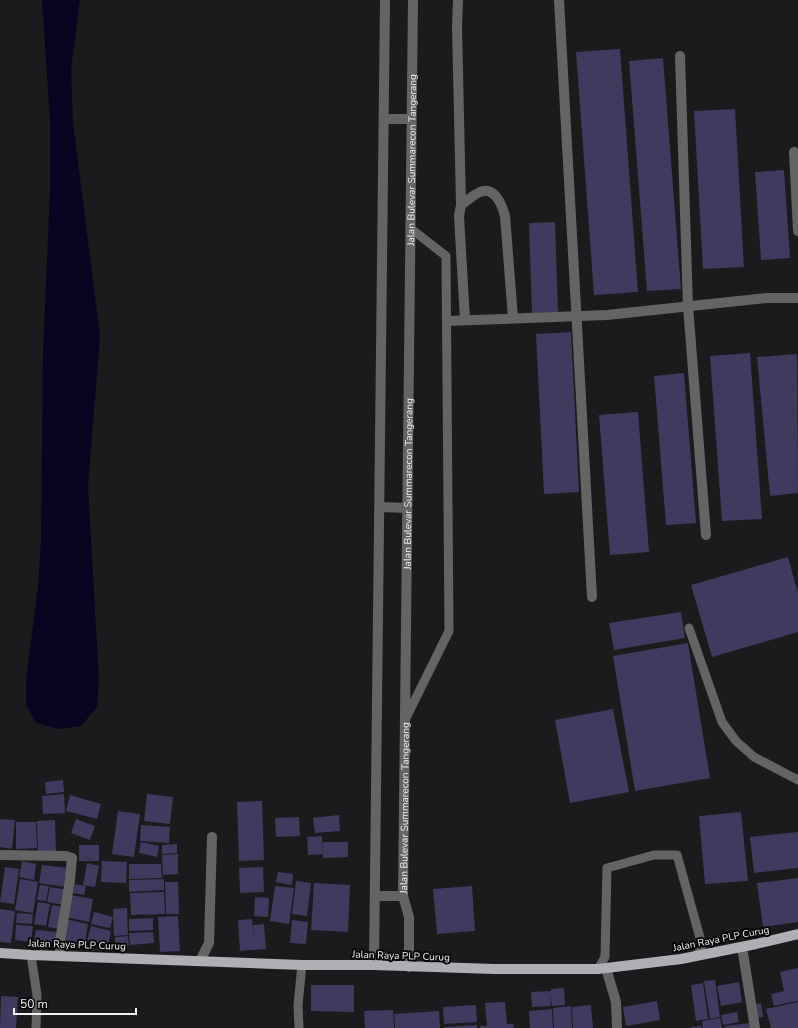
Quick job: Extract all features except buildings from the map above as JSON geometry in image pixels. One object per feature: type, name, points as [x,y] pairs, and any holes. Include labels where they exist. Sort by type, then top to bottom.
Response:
[{"type":"main road","name":"Jalan Raya PLP Curug","points":[[0,953],[409,967],[494,969],[602,968],[698,955],[742,947],[798,934]]},
{"type":"street","points":[[374,965],[385,0]]},
{"type":"street","name":"Jalan Bulevar Summarecon Tangerang","points":[[409,967],[409,917],[403,896],[413,0]]},
{"type":"street","points":[[458,0],[457,26],[461,205],[459,216],[465,320]]},
{"type":"street","points":[[558,0],[592,597]]},
{"type":"street","points":[[680,56],[688,306],[706,535]]},
{"type":"street","points":[[384,119],[412,119]]},
{"type":"street","points":[[794,152],[798,232]]},
{"type":"street","points":[[461,205],[481,191],[487,191],[496,196],[501,203],[505,216],[513,318]]},
{"type":"street","points":[[447,321],[607,315],[767,298],[798,298]]},
{"type":"street","points":[[380,507],[407,508]]},
{"type":"street","points":[[200,961],[209,943],[212,837]]},
{"type":"street","points":[[0,855],[66,856],[72,858],[60,941],[60,955]]},
{"type":"street","points":[[375,896],[403,896]]},
{"type":"street","points":[[742,947],[755,1028]]},
{"type":"street","points":[[602,968],[616,1002],[617,1028]]},
{"type":"lane","points":[[405,720],[449,631],[446,256],[410,228]]},
{"type":"lane","points":[[690,628],[722,722],[736,741],[754,757],[798,780]]},
{"type":"lane","points":[[602,968],[606,957],[607,868],[654,854],[677,855],[702,945],[698,955]]},
{"type":"lane","points":[[31,955],[37,995],[36,1028]]},
{"type":"lane","points":[[299,1028],[298,1005],[302,964]]},
{"type":"shaded area","points":[[42,0],[80,0],[71,69],[73,123],[100,336],[88,486],[99,681],[97,707],[81,726],[59,729],[36,723],[26,705],[26,680],[38,587],[41,540],[43,353],[50,190],[50,119]]}]
